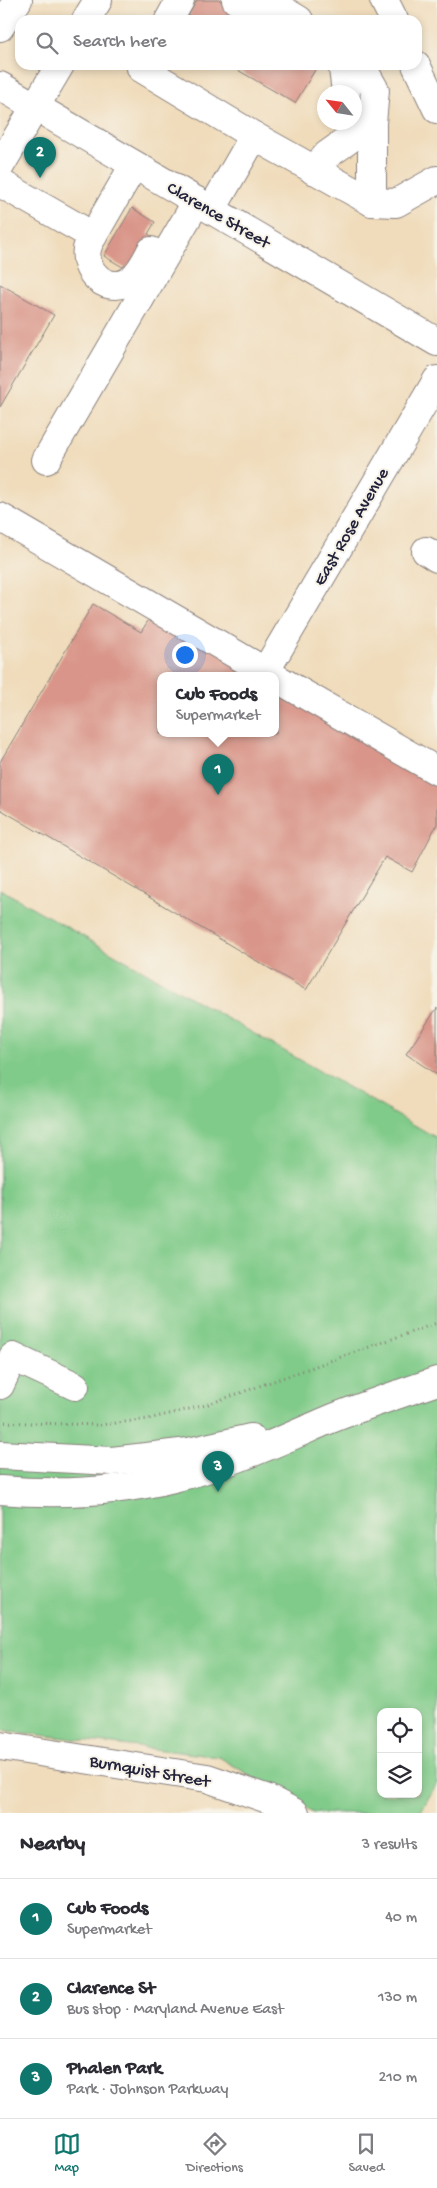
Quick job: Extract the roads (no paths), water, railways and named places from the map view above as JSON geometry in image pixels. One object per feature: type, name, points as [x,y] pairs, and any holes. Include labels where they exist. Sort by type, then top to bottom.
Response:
[{"type":"street","points":[[0,27],[18,0]]},
{"type":"street","points":[[89,15],[98,0]]},
{"type":"street","points":[[172,15],[180,0]]},
{"type":"street","points":[[236,0],[262,15]]},
{"type":"street","points":[[266,0],[291,15]]},
{"type":"street","points":[[384,0],[392,15]]},
{"type":"street","points":[[0,166],[57,70]]},
{"type":"street","points":[[148,70],[254,136],[372,202],[396,203],[437,180]]},
{"type":"street","points":[[343,70],[345,85]]},
{"type":"street","points":[[362,118],[375,90],[365,70]]},
{"type":"street","points":[[418,70],[437,109]]},
{"type":"street","name":"Clarence Street","points":[[0,86],[437,342]]},
{"type":"street","points":[[313,170],[355,130]]},
{"type":"street","points":[[359,130],[372,202]]},
{"type":"street","points":[[134,165],[93,236],[87,250],[92,274],[103,282],[114,286],[125,283],[135,276],[254,136]]},
{"type":"street","points":[[0,182],[93,236]]},
{"type":"street","points":[[46,460],[198,201]]},
{"type":"street","name":"East Rose Avenue","points":[[273,672],[437,380]]},
{"type":"street","points":[[0,517],[266,672]]},
{"type":"street","points":[[279,680],[437,771]]},
{"type":"street","points":[[0,1385],[14,1357],[75,1386]]},
{"type":"street","points":[[0,1490],[29,1493],[102,1490],[173,1479],[250,1455],[328,1420],[437,1381]]},
{"type":"street","points":[[0,1455],[112,1461],[189,1452],[328,1420]]},
{"type":"street","name":"Burnquist Street","points":[[0,1746],[207,1778],[268,1799],[295,1813]]},
{"type":"place","name":"Clarence St","points":[[40,178]]},
{"type":"place","name":"Cub Foods","points":[[218,795]]},
{"type":"place","name":"Phalen Park","points":[[218,1492]]}]
